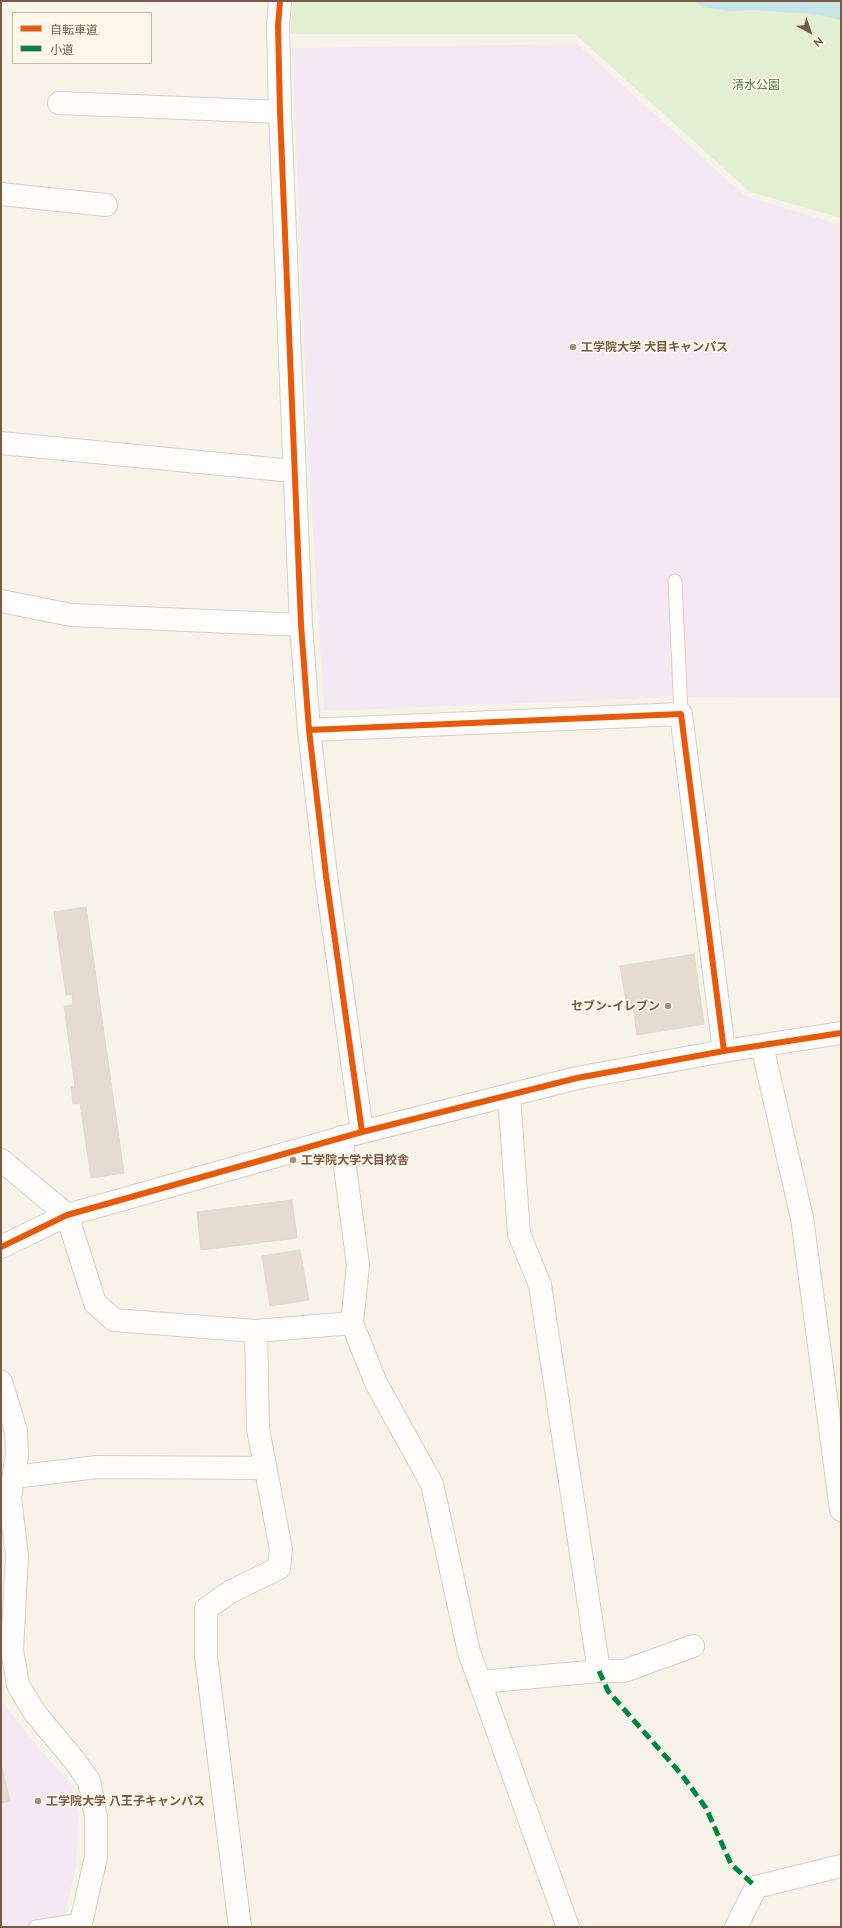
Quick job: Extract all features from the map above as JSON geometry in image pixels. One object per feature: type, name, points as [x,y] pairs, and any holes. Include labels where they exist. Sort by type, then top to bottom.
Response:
[{"type":"street","points":[[280,1],[278,26],[280,112],[301,626],[309,730],[326,876],[351,1134],[358,1265],[352,1323],[376,1383],[432,1484],[469,1652],[568,1927]]},
{"type":"street","points":[[59,103],[280,112]]},
{"type":"street","points":[[1,194],[106,205]]},
{"type":"street","points":[[1,443],[294,470]]},
{"type":"street","points":[[1,601],[71,615],[301,626]]},
{"type":"street","points":[[309,730],[680,714],[724,1051]]},
{"type":"street","points":[[1,1247],[67,1215],[351,1134],[577,1078],[724,1051],[841,1033]]},
{"type":"street","points":[[762,1046],[802,1218],[841,1510]]},
{"type":"street","points":[[509,1095],[519,1234],[540,1285],[599,1671]]},
{"type":"street","points":[[1,1160],[67,1215],[95,1303],[114,1320],[256,1331],[352,1323]]},
{"type":"street","points":[[240,1927],[206,1656],[206,1609],[230,1592],[279,1568],[281,1549],[258,1429],[256,1331]]},
{"type":"street","points":[[1,1382],[16,1431],[17,1455],[10,1498],[17,1556],[12,1650],[18,1685],[35,1714],[75,1761],[89,1781],[96,1817],[96,1857],[80,1923]]},
{"type":"street","points":[[14,1477],[97,1467],[265,1468]]},
{"type":"street","points":[[480,1682],[599,1671],[624,1671],[693,1646]]},
{"type":"street","points":[[736,1927],[756,1887],[841,1866]]},
{"type":"lane","points":[[675,581],[680,714]]},
{"type":"lane","points":[[36,1927],[80,1923]]},
{"type":"shaded area","name":"工学院大学 犬目キャンパス","points":[[577,44],[745,196],[841,225],[841,698],[677,697],[324,711],[309,469],[292,48]]},
{"type":"shaded area","name":"工学院大学 八王子キャンパス","points":[[1,1700],[31,1739],[71,1784],[79,1818],[76,1866],[62,1927],[1,1927]]},
{"type":"green space","name":"清水公園","points":[[293,1],[841,1],[841,218],[750,192],[575,34],[290,34]]},
{"type":"water","points":[[694,1],[841,1],[841,20],[812,14],[752,10],[729,11],[703,7]]},
{"type":"building","points":[[86,907],[124,1173],[91,1178],[80,1103],[73,1104],[71,1087],[75,1086],[64,1006],[73,1005],[72,994],[66,995],[54,912]]},
{"type":"building","points":[[694,954],[704,1024],[637,1035],[633,1007],[627,1007],[620,966]]},
{"type":"building","points":[[292,1200],[297,1238],[201,1250],[197,1212]]},
{"type":"building","points":[[300,1250],[309,1300],[270,1306],[262,1256]]},
{"type":"building","points":[[1,1764],[10,1801],[1,1803]]},
{"type":"marked path","points":[[599,1671],[608,1691],[682,1775],[706,1808],[731,1864],[756,1887]]},
{"type":"cycle path","points":[[280,1],[278,26],[280,112],[301,625],[309,730],[326,876],[362,1132]]},
{"type":"cycle path","points":[[309,730],[681,714],[724,1051]]},
{"type":"cycle path","points":[[1,1247],[67,1215],[362,1132],[577,1078],[724,1051],[841,1033]]},
{"type":"place","name":"工学院大学 犬目キャンパス","points":[[573,347]]},
{"type":"place","name":"セブン-イレブン","points":[[668,1006]]},
{"type":"place","name":"工学院大学犬目校舎","points":[[293,1160]]},
{"type":"place","name":"工学院大学 八王子キャンパス","points":[[38,1801]]}]
